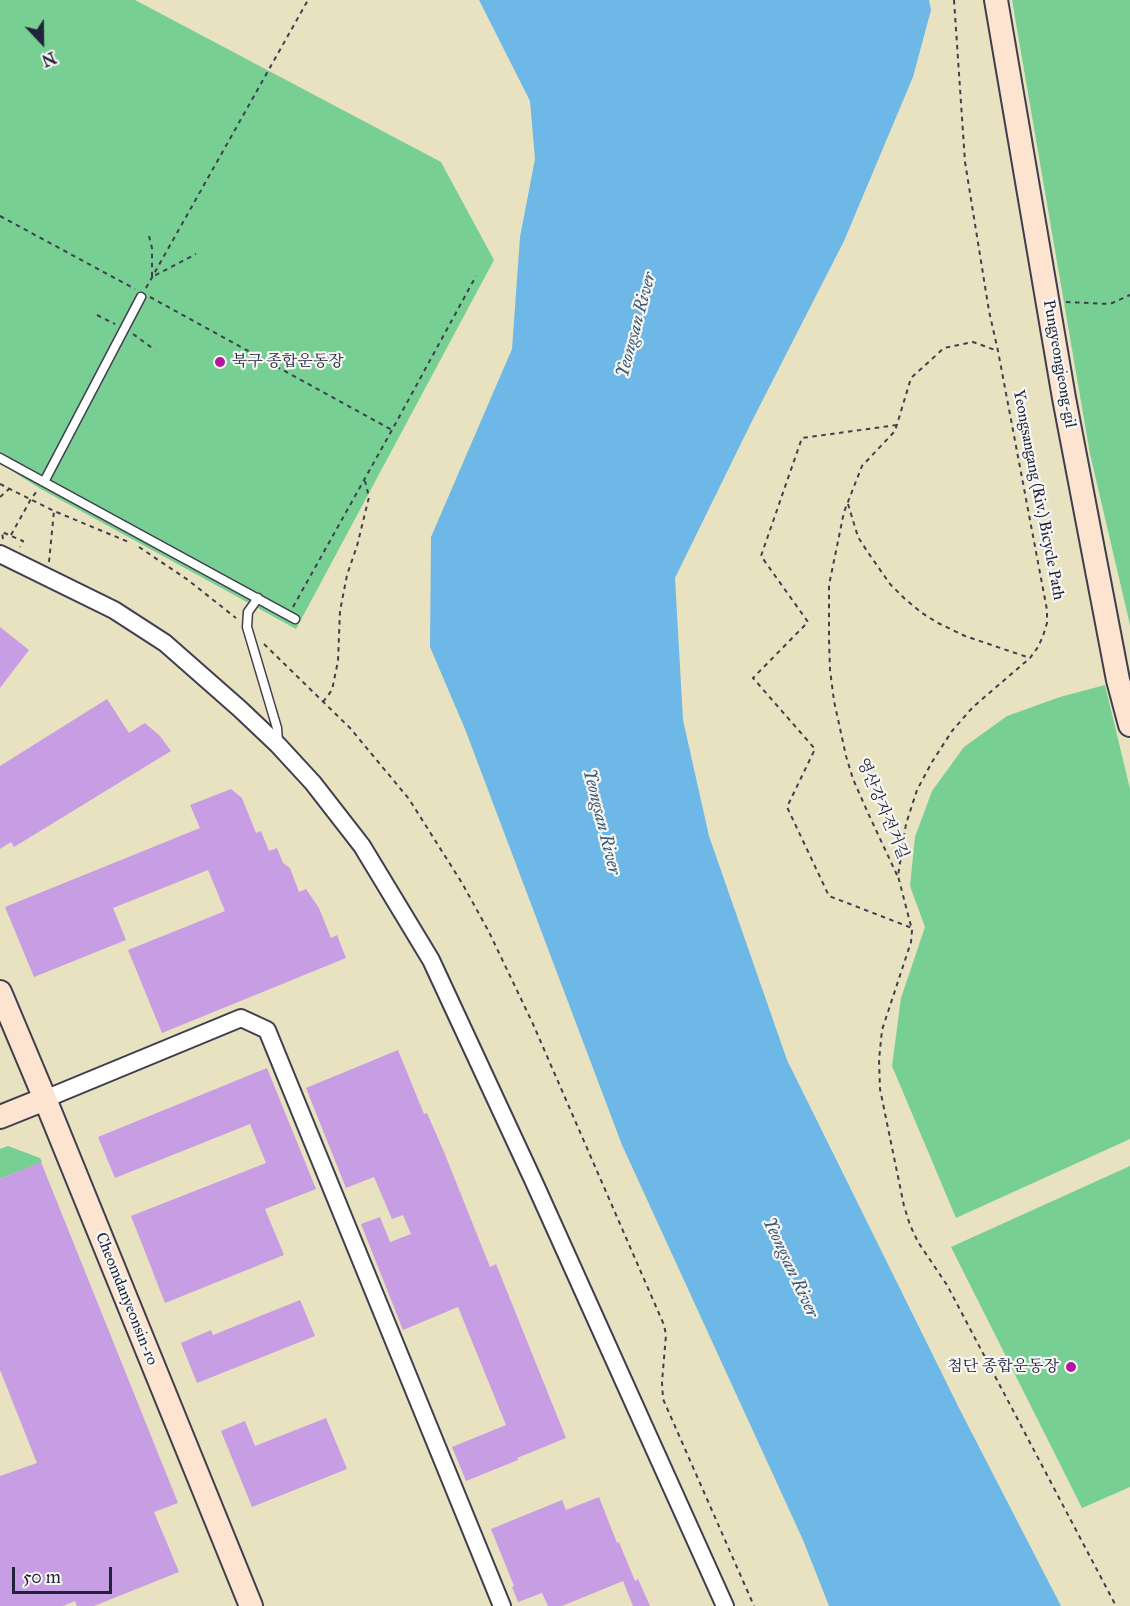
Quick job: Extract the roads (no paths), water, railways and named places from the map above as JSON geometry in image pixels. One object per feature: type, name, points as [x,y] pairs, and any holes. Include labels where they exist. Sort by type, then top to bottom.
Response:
[{"type":"street","name":"Pungyeongjeong-gil","points":[[996,0],[1066,408],[1118,680],[1130,725]]},
{"type":"street","points":[[0,554],[114,610],[165,643],[278,745],[313,783],[362,846],[431,960],[725,1606]]},
{"type":"street","name":"Cheomdanyeonsin-ro","points":[[0,992],[250,1606]]},
{"type":"street","points":[[0,1117],[241,1018],[267,1030],[502,1606]]},
{"type":"lane","points":[[44,482],[142,295]]},
{"type":"lane","points":[[0,458],[292,617]]},
{"type":"lane","points":[[258,598],[248,612],[247,627],[277,728],[278,745]]},
{"type":"water","name":"Yeongsan River","points":[[479,0],[929,0],[931,10],[913,77],[844,241],[675,578],[683,720],[709,836],[787,1060],[960,1410],[1061,1606],[829,1606],[803,1540],[622,1145],[465,729],[430,647],[431,537],[512,349],[520,237],[535,159],[530,101]]},
{"type":"place","name":"북구 종합운동장","points":[[220,362]]},
{"type":"place","name":"첨단 종합운동장","points":[[1071,1367]]}]
